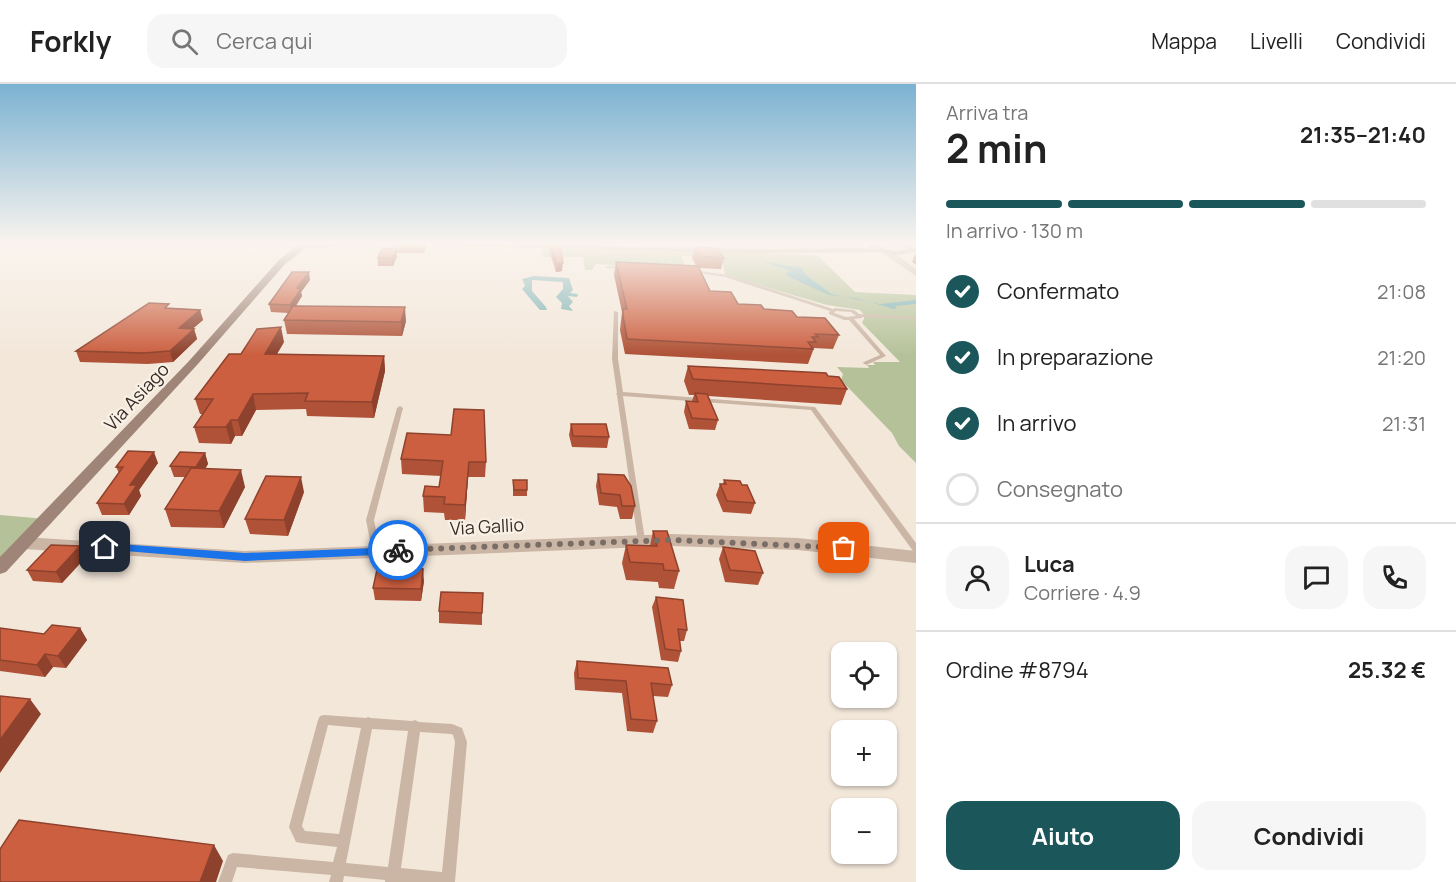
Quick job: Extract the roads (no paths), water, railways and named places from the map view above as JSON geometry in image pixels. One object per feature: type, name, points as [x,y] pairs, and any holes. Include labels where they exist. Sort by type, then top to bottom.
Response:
[{"type":"main road","name":"Via Asiago","points":[[0,568],[193,363],[265,281]]},
{"type":"street","name":"Via Gallio","points":[[24,543],[245,557],[641,540],[798,544],[916,557]]},
{"type":"lane","points":[[742,281],[832,310],[847,309],[860,315],[916,318]]},
{"type":"lane","points":[[832,310],[831,313],[836,316],[851,319],[860,315]]},
{"type":"lane","points":[[616,312],[615,359],[641,540]]},
{"type":"lane","points":[[851,319],[883,356],[866,363]]},
{"type":"lane","points":[[619,394],[813,408],[916,549]]},
{"type":"lane","points":[[376,551],[370,520],[400,408]]},
{"type":"lane","points":[[225,882],[233,860],[337,876],[448,880],[460,736],[452,729],[324,720],[296,819],[297,833],[301,837],[344,840]]},
{"type":"lane","points":[[337,876],[369,722]]},
{"type":"lane","points":[[393,878],[415,725]]},
{"type":"water","points":[[523,281],[532,281],[532,291],[547,310],[540,310],[522,289],[525,286]]},
{"type":"water","points":[[551,281],[570,281],[573,290],[570,293],[578,294],[577,297],[568,296],[573,302],[569,306],[573,311],[561,309],[562,303],[556,297],[563,289],[563,282]]},
{"type":"water","points":[[798,281],[814,281],[831,294],[844,297],[829,295]]},
{"type":"water","points":[[916,300],[916,304],[895,306],[897,308],[894,309],[869,302],[880,304]]}]
